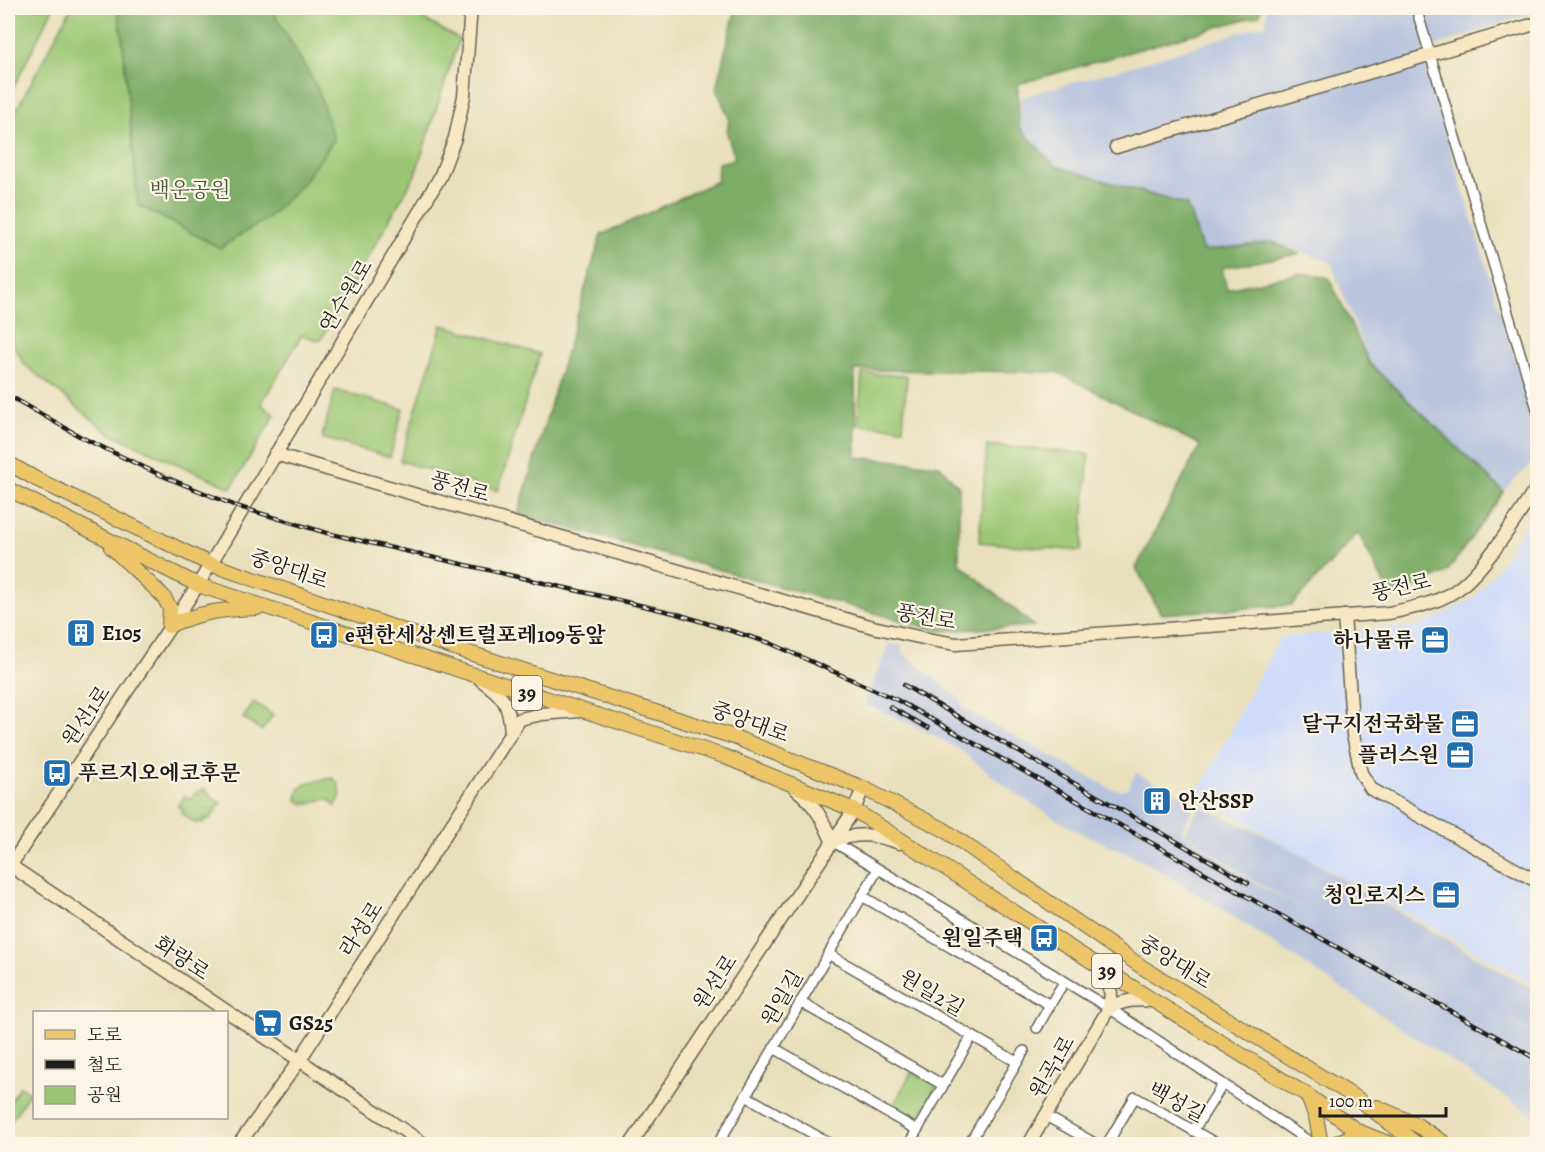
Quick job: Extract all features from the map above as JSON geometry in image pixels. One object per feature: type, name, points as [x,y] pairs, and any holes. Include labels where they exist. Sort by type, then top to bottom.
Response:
[{"type":"main road","name":"중앙대로","points":[[8,463],[210,564],[463,651],[734,737],[863,788],[943,830],[1142,967],[1358,1099],[1417,1144]]},
{"type":"main road","name":"39","points":[[8,489],[198,585],[579,711],[723,756],[854,810],[1154,1001],[1307,1095],[1376,1144]]},
{"type":"main road","points":[[96,534],[164,596],[170,608],[169,626],[207,612],[268,608]]},
{"type":"main road","points":[[1307,1095],[1316,1117],[1321,1144]]},
{"type":"main road","name":"39","points":[[1358,1099],[1417,1125],[1446,1144]]},
{"type":"main road","points":[[1334,1144],[1360,1132],[1390,1144]]},
{"type":"street","name":"연수원로","points":[[198,585],[440,177],[455,138],[464,96],[471,8]]},
{"type":"street","points":[[1416,8],[1538,412]]},
{"type":"street","points":[[1116,147],[1538,23]]},
{"type":"street","name":"풍전로","points":[[275,454],[873,627],[956,644],[1389,613],[1427,605],[1454,591],[1473,576],[1538,486]]},
{"type":"street","name":"원선1로","points":[[8,866],[198,585]]},
{"type":"street","points":[[1344,616],[1353,734],[1361,773],[1371,789],[1538,882]]},
{"type":"street","points":[[477,677],[499,692],[510,710],[511,732]]},
{"type":"street","points":[[511,732],[520,719],[542,714],[579,711]]},
{"type":"street","name":"라성로","points":[[240,1144],[299,1060],[511,732]]},
{"type":"street","points":[[785,782],[808,799],[822,817],[832,842],[1108,1008],[1314,1144]]},
{"type":"street","name":"원선로","points":[[631,1144],[854,810],[863,788]]},
{"type":"street","points":[[832,842],[848,836],[876,835],[915,847]]},
{"type":"street","name":"화랑로","points":[[8,866],[226,1011]]},
{"type":"street","name":"원일길","points":[[718,1144],[878,869]]},
{"type":"street","points":[[862,896],[1050,1005]]},
{"type":"street","name":"원일2길","points":[[828,954],[972,1036],[909,1144]]},
{"type":"street","points":[[1098,964],[1111,993],[1108,1008]]},
{"type":"street","points":[[1037,1028],[1064,982]]},
{"type":"street","points":[[1108,1008],[1123,1001],[1136,999],[1154,1001]]},
{"type":"street","points":[[800,1002],[943,1085]]},
{"type":"street","name":"원곡1로","points":[[1029,1144],[1108,1008]]},
{"type":"street","name":"화랑로","points":[[228,1013],[424,1144]]},
{"type":"street","points":[[972,1036],[1017,1062]]},
{"type":"street","points":[[774,1048],[917,1130]]},
{"type":"street","points":[[969,1144],[1024,1051]]},
{"type":"street","points":[[1193,1131],[1223,1084]]},
{"type":"street","points":[[746,1096],[831,1144]]},
{"type":"street","name":"백성길","points":[[1107,1144],[1135,1097],[1217,1144]]},
{"type":"street","points":[[1046,1116],[1096,1144]]},
{"type":"shaded area","points":[[1266,8],[1537,8],[1537,11],[1420,51],[1537,430],[1537,459],[1503,491],[1370,364],[1331,263],[1273,242],[1203,251],[1186,205],[1055,166],[1033,145],[1019,127],[1021,97],[1129,67],[1266,24]]},
{"type":"shaded area","points":[[1537,511],[1537,986],[1197,795],[1280,637],[1414,627],[1443,615],[1475,597],[1499,567],[1523,528]]},
{"type":"shaded area","points":[[888,643],[902,646],[902,652],[962,701],[963,707],[968,711],[1112,789],[1128,788],[1136,773],[1196,802],[1181,832],[1254,883],[1307,910],[1254,881],[1184,832],[1201,806],[1283,844],[1537,991],[1537,1034],[1498,1015],[1537,1036],[1537,1118],[1220,908],[1142,860],[1071,828],[1016,794],[960,750],[922,729],[864,704]]},
{"type":"green space","points":[[8,8],[53,8],[8,99]]},
{"type":"green space","name":"백운공원","points":[[71,8],[404,8],[459,39],[415,175],[320,341],[302,335],[261,404],[275,415],[231,488],[109,433],[24,364],[8,335],[8,126]]},
{"type":"green space","points":[[117,8],[271,8],[318,89],[334,140],[302,184],[268,218],[220,248],[138,205],[122,36]]},
{"type":"green space","points":[[736,8],[1261,8],[1260,15],[1018,84],[1019,127],[1055,166],[1187,205],[1203,251],[1273,242],[1299,254],[1222,268],[1227,289],[1301,273],[1329,278],[1370,364],[1504,492],[1447,572],[1391,597],[1358,533],[1292,605],[1161,614],[1136,568],[1200,445],[1057,372],[855,370],[856,457],[939,465],[959,487],[959,563],[1034,626],[939,631],[518,514],[601,235],[717,181],[718,163],[735,159],[727,133],[729,118],[716,88]]},
{"type":"green space","points":[[442,325],[540,354],[498,491],[400,461]]},
{"type":"green space","points":[[862,373],[907,376],[903,428],[858,425]]},
{"type":"green space","points":[[335,390],[403,409],[390,457],[322,438]]},
{"type":"green space","points":[[987,445],[1089,454],[1081,551],[979,542]]},
{"type":"green space","points":[[254,702],[273,715],[262,731],[243,718]]},
{"type":"green space","points":[[333,778],[340,792],[335,806],[329,799],[305,804],[297,800],[299,789],[307,783]]},
{"type":"green space","points":[[203,788],[221,803],[209,820],[206,818],[203,823],[199,821],[197,824],[181,813],[183,810],[178,806],[185,796],[191,799]]},
{"type":"green space","points":[[912,1071],[934,1083],[936,1088],[918,1119],[913,1120],[892,1108]]},
{"type":"green space","points":[[20,1086],[30,1092],[9,1124],[8,1105]]},
{"type":"railway","points":[[8,395],[81,437],[158,474],[236,506],[327,533],[674,613],[770,643],[897,700],[1538,1060]]},
{"type":"railway","points":[[904,685],[1248,883]]},
{"type":"railway","points":[[890,707],[928,728]]},
{"type":"place","name":"E105","points":[[81,633]]},
{"type":"place","name":"e편한세상센트럴포레109동앞","points":[[324,635]]},
{"type":"place","name":"하나물류","points":[[1435,640]]},
{"type":"place","name":"달구지전국화물","points":[[1465,724]]},
{"type":"place","name":"플러스원","points":[[1460,755]]},
{"type":"place","name":"푸르지오에코후문","points":[[57,773]]},
{"type":"place","name":"안산SSP","points":[[1157,801]]},
{"type":"place","name":"청인로지스","points":[[1446,895]]},
{"type":"place","name":"원일주택","points":[[1044,938]]},
{"type":"place","name":"GS25","points":[[268,1023]]}]
